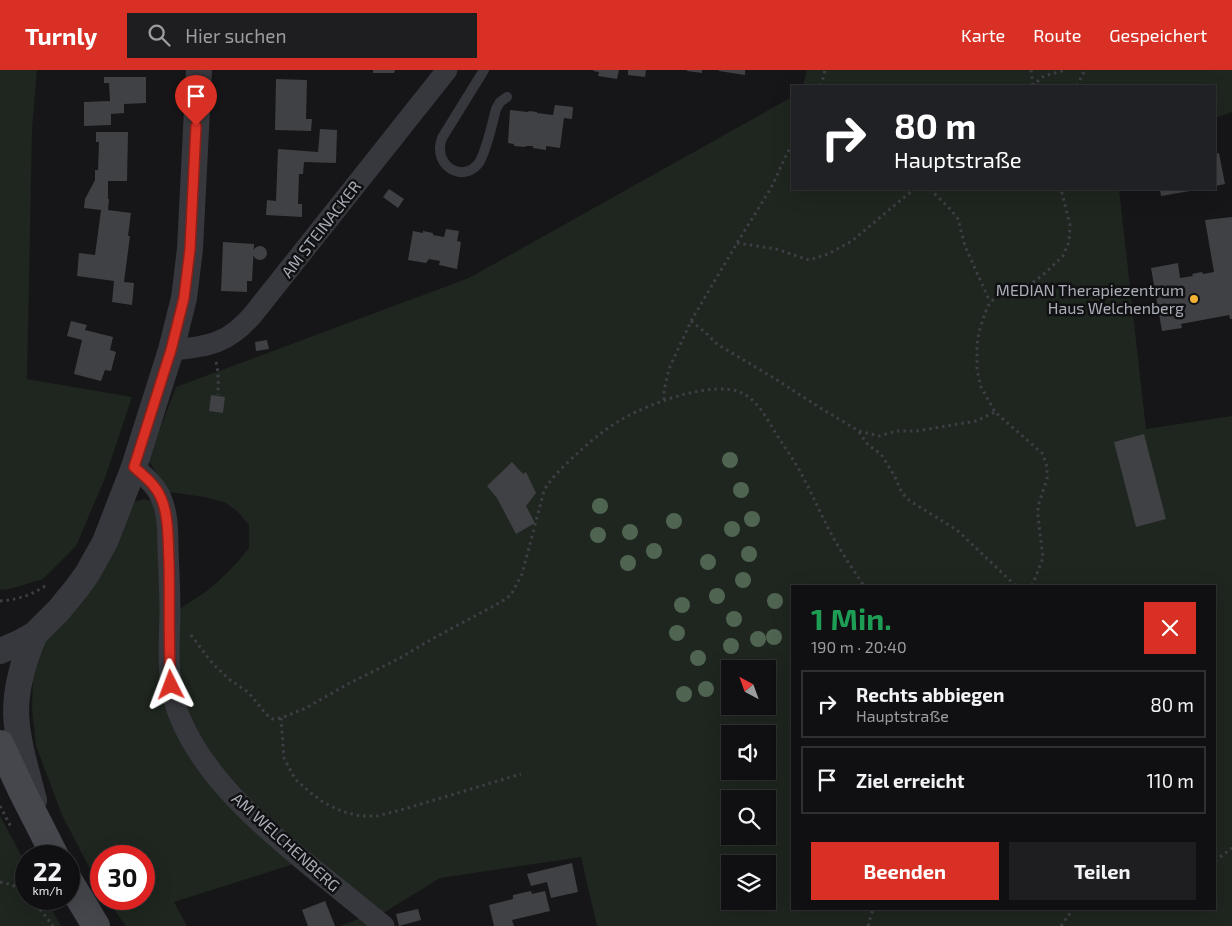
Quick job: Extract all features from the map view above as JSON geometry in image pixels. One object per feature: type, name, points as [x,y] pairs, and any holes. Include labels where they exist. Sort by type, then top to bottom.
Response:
[{"type":"main road","points":[[0,744],[49,845]]},
{"type":"main road","points":[[80,899],[96,926]]},
{"type":"street","points":[[0,651],[35,634],[59,610],[87,574],[105,542],[134,467],[171,350],[184,298],[189,262],[199,70]]},
{"type":"street","name":"AM STEINACKER","points":[[171,350],[197,348],[220,342],[242,328],[447,70]]},
{"type":"street","name":"AM WELCHENBERG","points":[[134,467],[156,489],[164,505],[168,542],[170,669],[174,700],[181,721],[203,759],[240,803],[291,851],[384,926]]},
{"type":"street","points":[[35,634],[21,672],[17,692],[16,714],[24,759],[42,832]]},
{"type":"lane","points":[[484,70],[439,144],[439,152],[444,163],[453,170],[462,172],[478,165],[496,109],[506,97]]},
{"type":"path","points":[[821,85],[825,70]]},
{"type":"path","points":[[1031,70],[1032,85]]},
{"type":"path","points":[[1033,85],[1044,76],[1066,70]]},
{"type":"path","points":[[1078,85],[1085,70]]},
{"type":"path","points":[[664,400],[668,369],[691,322],[737,242],[772,188],[791,145]]},
{"type":"path","points":[[737,242],[776,250],[809,260],[828,254],[852,241],[913,190]]},
{"type":"path","points":[[931,190],[952,210],[958,219],[965,246],[990,302]]},
{"type":"path","points":[[1032,585],[1044,558],[1038,506],[1047,479],[1047,467],[1043,454],[995,412],[981,387],[977,370],[978,345],[979,332],[990,302],[997,297],[1032,283],[1063,256],[1069,242],[1070,225],[1061,190]]},
{"type":"path","points":[[691,322],[717,344],[859,431],[879,436],[897,431],[917,431],[976,421],[995,412]]},
{"type":"path","points":[[216,364],[218,395]]},
{"type":"path","points":[[170,606],[216,668],[248,692],[272,719],[281,718],[306,708],[400,658],[511,595],[522,574],[544,491],[549,482],[584,446],[600,433],[631,415],[664,400],[709,390],[731,390],[742,393],[760,408],[801,473],[836,541],[863,585]]},
{"type":"path","points":[[859,431],[868,445],[881,454],[902,493],[910,501],[957,530],[1015,585]]},
{"type":"path","points":[[0,601],[23,597],[51,582]]},
{"type":"path","points":[[281,718],[284,758],[295,779],[323,802],[341,811],[360,816],[377,816],[401,810],[521,774]]},
{"type":"path","points":[[1216,860],[1232,848]]},
{"type":"path","points":[[0,882],[15,886]]},
{"type":"path","points":[[41,910],[53,926]]},
{"type":"path","points":[[868,926],[873,910]]},
{"type":"path","points":[[1061,926],[1072,910]]},
{"type":"shaded area","points":[[0,70],[37,70],[32,129],[27,379],[132,397],[105,478],[76,546],[43,579],[6,590],[0,589]]},
{"type":"shaded area","points":[[807,70],[1232,70],[1232,112],[1216,118],[1216,85],[803,85]]},
{"type":"shaded area","points":[[791,98],[791,190],[1119,190],[1146,429],[1232,416],[1232,926],[597,926],[581,857],[440,878],[380,915],[258,814],[205,749],[180,695],[173,616],[214,585],[244,554],[249,548],[249,525],[238,512],[226,503],[205,497],[169,492],[148,460],[176,387],[469,278]]},
{"type":"shaded area","points":[[144,499],[157,503],[173,715],[297,863],[174,902],[187,926],[126,926],[114,910],[155,910],[155,845],[90,845],[90,869],[80,850],[80,845],[78,845],[62,815],[36,746],[32,709],[33,675],[45,638],[134,502]]},
{"type":"shaded area","points":[[0,816],[16,845],[15,910],[52,910],[61,926],[0,926]]},
{"type":"shaded area","points":[[363,917],[374,926],[340,926]]},
{"type":"building","points":[[373,70],[395,70],[394,73],[373,73]]},
{"type":"building","points":[[594,70],[619,70],[617,79],[598,76],[599,72]]},
{"type":"building","points":[[628,70],[646,70],[645,77],[628,75]]},
{"type":"building","points":[[702,70],[702,73],[687,71]]},
{"type":"building","points":[[745,70],[745,75],[719,71]]},
{"type":"building","points":[[104,77],[146,77],[146,103],[124,104],[124,113],[111,114],[111,125],[84,126],[84,102],[110,101],[109,83],[104,83]]},
{"type":"building","points":[[276,79],[307,80],[306,119],[312,119],[311,131],[275,130]]},
{"type":"building","points":[[555,105],[573,107],[572,119],[564,118],[560,148],[546,146],[546,150],[533,148],[533,146],[514,146],[514,144],[508,143],[510,110],[553,115]]},
{"type":"building","points":[[320,129],[337,130],[336,163],[304,162],[303,174],[299,174],[298,204],[302,204],[302,217],[266,215],[267,200],[276,201],[278,149],[318,152]]},
{"type":"building","points":[[96,132],[128,132],[127,181],[108,181],[108,210],[131,213],[124,282],[134,283],[132,305],[112,302],[114,281],[77,276],[79,253],[95,255],[98,233],[101,210],[84,208],[85,199],[95,180],[95,170],[98,170],[99,142],[96,142]]},
{"type":"building","points":[[1219,153],[1225,184],[1216,186],[1216,154]]},
{"type":"building","points":[[389,189],[404,199],[398,208],[383,197]]},
{"type":"building","points":[[1160,190],[1196,190],[1161,196]]},
{"type":"building","name":"MEDIAN Therapiezentrum Haus Welchenberg","points":[[1232,217],[1232,319],[1230,319],[1229,315],[1181,324],[1182,328],[1162,331],[1151,268],[1178,263],[1180,278],[1202,272],[1203,274],[1214,272],[1205,220]]},
{"type":"building","points":[[446,229],[459,231],[457,241],[461,242],[457,269],[439,265],[440,261],[429,259],[426,263],[408,260],[413,231],[423,233],[423,231],[444,237]]},
{"type":"building","points":[[223,242],[254,244],[252,281],[247,281],[247,292],[221,291]]},
{"type":"building","points":[[257,246],[263,246],[267,253],[263,260],[257,260],[253,256],[253,250]]},
{"type":"building","points":[[71,321],[87,325],[85,330],[113,337],[110,350],[116,352],[111,371],[105,370],[101,381],[74,374],[82,340],[67,336]]},
{"type":"building","points":[[267,340],[269,349],[256,351],[255,342]]},
{"type":"building","points":[[211,395],[225,397],[223,413],[209,411]]},
{"type":"building","points":[[1144,434],[1166,519],[1136,527],[1114,442]]},
{"type":"building","points":[[512,462],[523,474],[526,472],[536,493],[526,506],[535,523],[516,534],[497,498],[487,486]]},
{"type":"building","points":[[572,863],[578,892],[551,898],[547,882],[531,886],[527,874]]},
{"type":"building","points":[[531,891],[532,894],[545,891],[550,911],[512,920],[514,926],[494,926],[489,905],[513,899],[513,895]]},
{"type":"building","points":[[325,901],[335,926],[308,926],[302,910]]},
{"type":"building","points":[[418,909],[421,920],[399,926],[396,914]]},
{"type":"place","name":"MEDIAN Therapiezentrum Haus Welchenberg","points":[[1194,299]]},
{"type":"route","points":[[171,685],[167,527],[164,505],[156,489],[134,467],[171,350],[184,298],[190,249],[196,126]]}]
